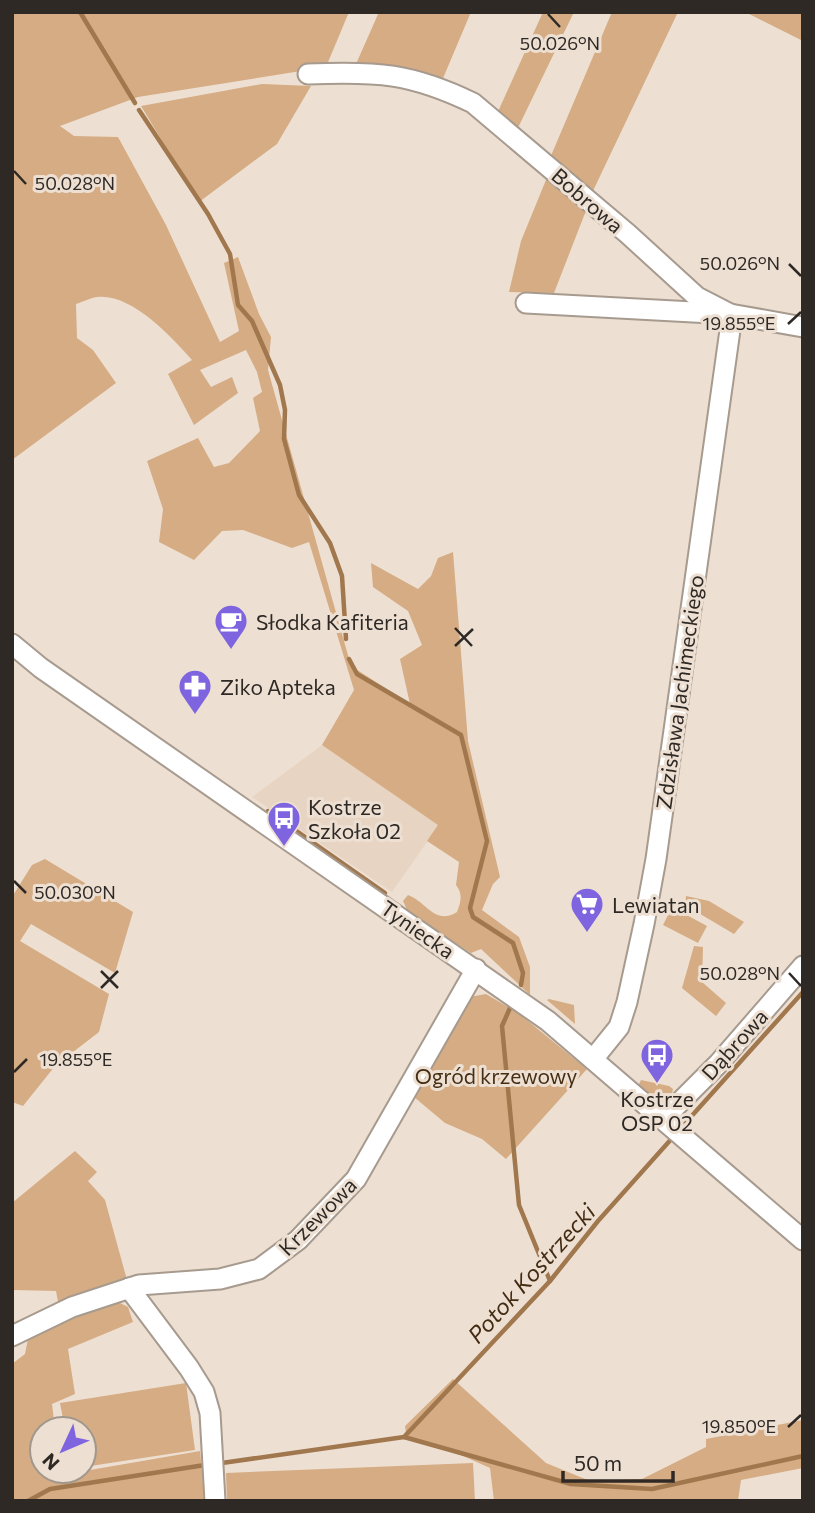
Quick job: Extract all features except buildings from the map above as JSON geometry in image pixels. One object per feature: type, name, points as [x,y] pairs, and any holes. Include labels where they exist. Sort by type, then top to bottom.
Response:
[{"type":"street","name":"Bobrowa","points":[[308,74],[388,74],[444,89],[473,103],[628,234],[697,297],[730,322]]},
{"type":"street","name":"Bobrowa","points":[[526,303],[803,327]]},
{"type":"street","name":"Zdzisława Jachimeckiego","points":[[594,1058],[619,1027],[630,989],[654,872],[730,322]]},
{"type":"street","name":"Tyniecka","points":[[12,644],[41,668],[133,733],[548,1021],[803,1240]]},
{"type":"street","name":"Dąbrowa","points":[[675,1130],[718,1064],[803,966]]},
{"type":"street","name":"Krzewowa","points":[[12,1336],[72,1307],[130,1288],[220,1279],[259,1269],[298,1240],[356,1179],[476,969]]},
{"type":"street","points":[[130,1288],[189,1367],[204,1392],[210,1413],[215,1501]]},
{"type":"shaded area","points":[[322,745],[439,825],[392,892],[252,797]]},
{"type":"green space","points":[[12,12],[349,12],[326,67],[138,97],[60,126],[74,136],[118,137],[166,225],[220,342],[239,331],[224,263],[238,257],[259,314],[271,337],[268,370],[351,666],[410,704],[400,659],[422,645],[408,611],[373,587],[371,563],[418,589],[431,576],[438,558],[453,552],[468,741],[500,877],[493,884],[482,910],[519,937],[530,967],[530,995],[481,949],[471,953],[408,912],[403,901],[408,895],[437,915],[449,916],[457,912],[461,898],[456,885],[459,862],[427,841],[438,825],[322,745],[354,690],[309,542],[292,548],[243,530],[222,531],[194,560],[159,542],[163,509],[147,461],[198,438],[214,467],[229,463],[260,431],[253,398],[262,392],[257,372],[246,350],[200,370],[211,387],[232,377],[238,393],[194,425],[168,374],[192,360],[173,339],[149,318],[123,302],[97,297],[76,304],[77,338],[93,350],[116,383],[12,460]]},
{"type":"green space","points":[[379,12],[471,12],[441,83],[410,68],[356,64]]},
{"type":"green space","points":[[543,12],[574,12],[516,132],[496,116]]},
{"type":"green space","points":[[612,12],[678,12],[592,193],[550,158]]},
{"type":"green space","points":[[745,12],[803,12],[803,41]]},
{"type":"green space","points":[[262,84],[311,86],[277,144],[199,202],[141,106]]},
{"type":"green space","points":[[548,175],[587,208],[554,293],[509,292],[521,241]]},
{"type":"green space","points":[[45,859],[133,912],[115,973],[31,924],[20,941],[109,994],[99,1032],[55,1066],[23,1106],[12,1102],[12,897],[32,865]]},
{"type":"green space","points":[[686,896],[709,901],[744,922],[734,934],[685,905]]},
{"type":"green space","points":[[672,907],[707,926],[698,943],[663,925]]},
{"type":"green space","points":[[694,946],[703,947],[702,982],[726,1003],[716,1016],[682,988]]},
{"type":"green space","name":"Ogród krzewowy","points":[[486,994],[518,1013],[587,1069],[506,1159],[482,1139],[445,1123],[414,1097],[469,997]]},
{"type":"green space","points":[[547,1000],[574,1005],[575,1024]]},
{"type":"green space","points":[[641,1080],[669,1086],[673,1089],[671,1098],[664,1103],[653,1100],[638,1086]]},
{"type":"green space","points":[[75,1151],[97,1172],[88,1181],[105,1200],[127,1280],[59,1307],[56,1291],[12,1290],[12,1203]]},
{"type":"green space","points":[[116,1301],[128,1307],[133,1322],[68,1349],[75,1394],[52,1404],[53,1415],[28,1415],[28,1485],[98,1485],[98,1469],[200,1451],[205,1501],[12,1501],[12,1364],[25,1354],[28,1339],[45,1327]]},
{"type":"green space","points":[[453,1379],[546,1463],[590,1481],[642,1479],[706,1447],[706,1439],[803,1420],[803,1468],[741,1480],[738,1501],[494,1501],[490,1468],[443,1447],[407,1440],[405,1426]]},
{"type":"green space","points":[[186,1383],[195,1450],[98,1465],[98,1415],[62,1415],[60,1403]]},
{"type":"green space","points":[[473,1463],[475,1501],[227,1501],[226,1473]]},
{"type":"waterway","points":[[80,12],[135,103]]},
{"type":"waterway","points":[[139,110],[208,214],[230,254],[238,305],[252,321],[280,385],[285,410],[284,439],[299,495],[330,543],[342,576],[346,639]]},
{"type":"waterway","points":[[349,659],[357,674],[461,735],[487,841],[470,908],[473,917],[513,943],[523,973],[521,985]]},
{"type":"waterway","points":[[268,811],[385,893]]},
{"type":"waterway","name":"Potok Kostrzecki","points":[[680,1129],[803,992]]},
{"type":"waterway","points":[[510,1008],[502,1026],[519,1205],[550,1281]]},
{"type":"waterway","name":"Potok Kostrzecki","points":[[222,1463],[404,1437],[550,1281],[598,1221],[674,1136]]},
{"type":"waterway","points":[[404,1437],[571,1484],[652,1489],[803,1456]]},
{"type":"waterway","name":"Potok Kostrzecki","points":[[28,1501],[50,1489],[205,1465]]},
{"type":"place","name":"Słodka Kafiteria","points":[[231,651]]},
{"type":"place","name":"Ziko Apteka","points":[[195,716]]},
{"type":"place","name":"Kostrze Szkoła 02","points":[[284,848]]},
{"type":"place","name":"Lewiatan","points":[[587,934]]},
{"type":"place","name":"Kostrze OSP 02","points":[[657,1085]]}]
